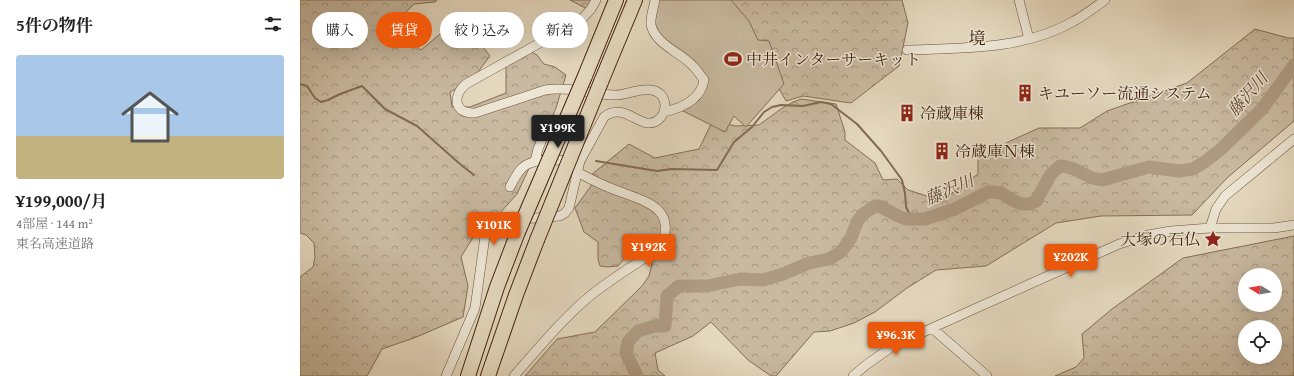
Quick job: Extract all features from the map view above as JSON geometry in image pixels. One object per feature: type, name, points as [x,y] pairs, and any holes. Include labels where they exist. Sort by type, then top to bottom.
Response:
[{"type":"highway","points":[[468,376],[497,288],[518,232],[616,0]]},
{"type":"highway","points":[[488,376],[537,240],[635,0]]},
{"type":"street","points":[[446,376],[475,308],[485,236],[492,224],[499,221],[560,216],[565,214],[569,208],[580,162],[604,117],[610,112],[620,111],[651,123],[658,120],[664,112],[666,104],[659,92],[644,89],[616,95],[556,88],[545,90],[475,113],[462,111],[458,107],[456,101],[460,88],[581,20],[591,9],[596,0]]},
{"type":"street","points":[[656,0],[651,17],[651,25],[660,41],[692,65],[704,80],[703,89],[695,97],[683,106],[664,112]]},
{"type":"street","points":[[1019,0],[1029,39]]},
{"type":"street","points":[[907,50],[995,46],[1029,39],[1048,33],[1075,21],[1105,0]]},
{"type":"street","points":[[535,161],[544,135]]},
{"type":"street","points":[[1210,228],[1216,210],[1225,196],[1294,139]]},
{"type":"street","points":[[510,187],[522,167],[535,161],[553,159],[580,162]]},
{"type":"street","points":[[514,376],[560,325],[589,297],[604,285],[661,247],[665,237],[666,229],[664,220],[661,213],[654,205],[597,183],[578,173]]},
{"type":"street","points":[[853,376],[890,348],[1119,244],[1148,235],[1171,231],[1210,228],[1274,228],[1294,225]]},
{"type":"street","points":[[932,328],[987,376]]},
{"type":"green space","points":[[300,0],[437,0],[435,2],[414,4],[406,12],[376,12],[376,48],[419,48],[421,50],[423,48],[432,48],[432,41],[440,34],[440,48],[484,48],[490,56],[471,81],[450,92],[452,107],[470,107],[506,93],[506,67],[515,57],[528,50],[537,55],[544,64],[555,67],[566,75],[556,108],[517,194],[499,214],[491,212],[480,226],[461,257],[468,286],[463,317],[414,338],[382,349],[367,376],[300,376],[300,277],[313,267],[315,257],[314,243],[306,235],[300,233]]},
{"type":"green space","points":[[570,0],[592,0],[587,9]]},
{"type":"green space","name":"中井インターサーキット","points":[[658,0],[731,0],[749,21],[758,40],[769,41],[784,84],[746,127],[734,116],[725,132],[681,110],[703,93],[709,79],[658,33],[654,21]]},
{"type":"green space","points":[[708,0],[902,0],[908,23],[899,66],[851,103],[803,96],[786,101],[764,62]]},
{"type":"green space","points":[[1255,29],[1288,38],[1294,38],[1294,121],[1227,178],[1192,215],[1101,216],[1056,223],[986,266],[936,270],[907,288],[875,312],[854,323],[830,331],[814,332],[776,376],[771,376],[748,360],[711,322],[693,336],[655,353],[658,370],[665,376],[525,376],[557,339],[595,332],[642,286],[649,276],[657,243],[647,241],[638,243],[618,266],[600,266],[598,259],[598,242],[584,232],[575,208],[591,186],[591,175],[629,144],[655,158],[699,149],[713,120],[735,126],[759,125],[781,109],[801,99],[836,104],[845,132],[845,140],[875,163],[883,180],[897,179],[908,190],[930,197],[942,197],[952,193],[978,174],[978,155],[989,155],[1008,142],[1039,128],[1080,128],[1107,111],[1187,83]]},
{"type":"green space","points":[[1294,236],[1294,376],[1055,376],[1076,367],[1084,358],[1082,334],[1112,309],[1183,258]]},
{"type":"waterway","name":"藤沢川","points":[[637,376],[626,353],[628,342],[638,331],[655,326],[665,326],[667,296],[679,286],[707,286],[740,279],[763,280],[783,274],[809,263],[829,259],[841,252],[851,238],[857,222],[862,215],[875,206],[879,206],[906,219],[925,219],[955,209],[988,192],[1001,193],[1014,201],[1022,204],[1029,204],[1036,201],[1051,174],[1060,166],[1074,169],[1092,178],[1102,180],[1149,167],[1179,171],[1193,169],[1221,149],[1262,109],[1294,65]]},
{"type":"waterway","points":[[300,84],[307,86],[315,98],[321,102],[362,86],[385,109],[417,126],[474,175]]},
{"type":"waterway","points":[[596,161],[657,171],[671,169],[717,170],[734,142],[752,127],[764,112],[772,107],[781,105],[803,106],[821,102],[831,104],[857,124],[881,151],[902,180],[906,207],[912,219]]},
{"type":"place","name":"中井インターサーキット","points":[[733,59]]},
{"type":"place","name":"キユーソー流通システム","points":[[1025,93]]},
{"type":"place","name":"冷蔵庫棟","points":[[907,113]]},
{"type":"place","name":"冷蔵庫Ｎ棟","points":[[942,151]]},
{"type":"place","name":"大塚の石仏","points":[[1213,239]]},
{"type":"district","name":"境","points":[[977,37]]}]
